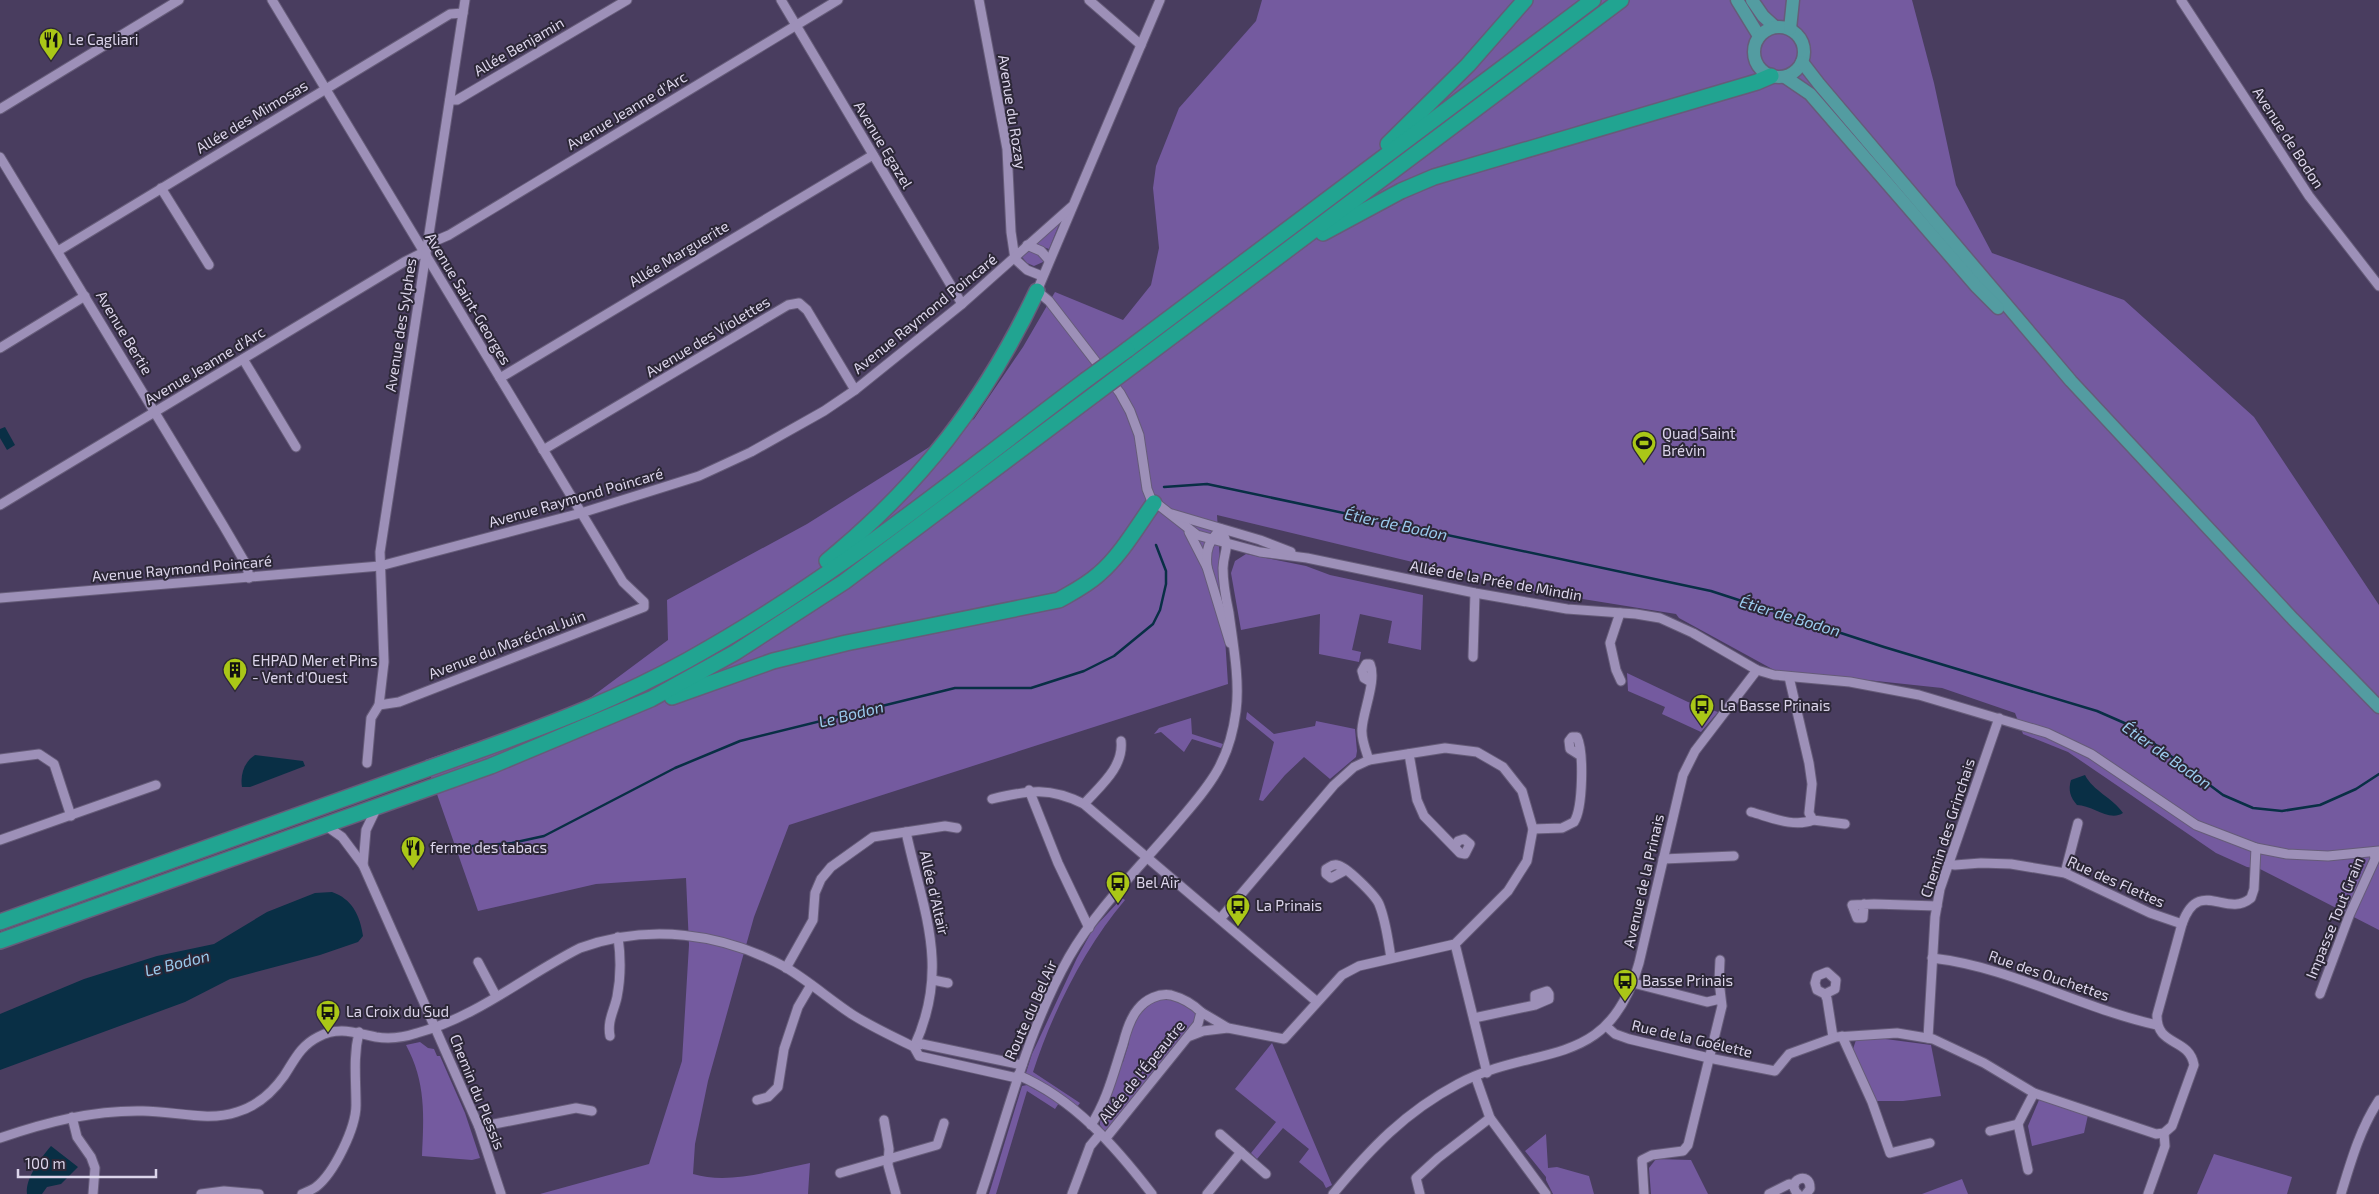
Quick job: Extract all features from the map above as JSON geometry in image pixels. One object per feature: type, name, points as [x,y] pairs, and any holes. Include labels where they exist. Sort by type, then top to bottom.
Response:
[{"type":"highway","points":[[1356,178],[1364,162],[1389,143],[1455,79],[1525,0]]},
{"type":"highway","points":[[0,922],[454,760],[572,715],[623,693],[689,660],[808,586],[1127,350],[1593,0]]},
{"type":"highway","points":[[0,941],[509,759],[651,699],[736,652],[837,587],[1621,0]]},
{"type":"highway","points":[[1296,243],[1309,241],[1361,212],[1434,177],[1778,76]]},
{"type":"highway","points":[[808,586],[818,568],[877,518],[926,466],[955,431],[1015,338],[1037,291]]},
{"type":"highway","points":[[651,699],[666,699],[773,662],[846,643],[1060,600],[1100,574],[1154,503]]},
{"type":"main road","points":[[1738,0],[1759,36]]},
{"type":"main road","points":[[1752,0],[1763,16],[1775,27],[1790,30],[1800,40],[1804,54],[1802,62],[1792,74],[1778,76]]},
{"type":"main road","points":[[1790,30],[1793,0]]},
{"type":"main road","points":[[1775,27],[1759,36],[1754,51],[1754,59],[1764,72],[1778,76],[1810,94],[1977,287],[2071,381],[2286,612],[2379,707]]},
{"type":"main road","points":[[1802,62],[2071,381]]},
{"type":"street","points":[[0,109],[180,0]]},
{"type":"street","name":"Avenue Saint-Georges","points":[[272,0],[623,582],[644,602],[644,607]]},
{"type":"street","name":"Avenue des Sylphes","points":[[367,763],[371,718],[379,705],[384,662],[380,552],[465,0]]},
{"type":"street","name":"Allée Benjamin","points":[[450,100],[457,100],[626,0]]},
{"type":"street","name":"Avenue Egazel","points":[[781,0],[962,304]]},
{"type":"street","name":"Avenue Jeanne d'Arc","points":[[429,240],[435,241],[450,235],[838,0]]},
{"type":"street","name":"Avenue du Rozay","points":[[979,0],[1007,149],[1011,232],[1015,259]]},
{"type":"street","points":[[1088,0],[1141,45]]},
{"type":"street","name":"Avenue Raymond Poincaré","points":[[1037,291],[1160,0]]},
{"type":"street","name":"Avenue de Bodon","points":[[2181,0],[2310,196],[2379,286]]},
{"type":"street","name":"Allée des Mimosas","points":[[58,251],[450,14],[463,13]]},
{"type":"street","name":"Allée Marguerite","points":[[500,378],[873,154]]},
{"type":"street","name":"Avenue Bertie","points":[[0,157],[156,412],[247,566],[249,578]]},
{"type":"street","points":[[161,188],[209,265]]},
{"type":"street","name":"Avenue Raymond Poincaré","points":[[0,598],[380,566],[581,513],[698,476],[751,452],[824,411],[855,390],[962,304],[1073,206]]},
{"type":"street","points":[[1027,245],[1041,251],[1049,260]]},
{"type":"street","name":"Avenue Jeanne d'Arc","points":[[0,505],[404,262],[420,254],[426,255]]},
{"type":"street","points":[[1015,259],[1027,270],[1042,276]]},
{"type":"street","points":[[1037,291],[1049,301],[1120,393],[1130,411],[1139,435],[1147,489],[1154,503],[1170,514],[1187,530],[1207,567]]},
{"type":"street","points":[[0,348],[85,296]]},
{"type":"street","name":"Avenue des Violettes","points":[[543,450],[788,305],[799,303],[807,310],[855,390]]},
{"type":"street","points":[[243,359],[296,447]]},
{"type":"street","points":[[1170,514],[1307,558]]},
{"type":"street","points":[[1221,529],[1210,540],[1206,553],[1207,567],[1224,629],[1234,653]]},
{"type":"street","points":[[1221,529],[1228,544]]},
{"type":"street","points":[[1187,530],[1210,540],[1307,558]]},
{"type":"street","name":"Route du Bel Air","points":[[981,1194],[1017,1076],[1064,966],[1089,928],[1209,786],[1221,766],[1233,729],[1237,709],[1234,653],[1223,567],[1228,544]]},
{"type":"street","name":"Allée de la Prée de Mindin","points":[[1307,558],[1475,593],[1567,609],[1660,618],[1693,633],[1757,670],[1789,677],[1850,682],[1919,695],[1999,718],[2069,742],[2091,754],[2196,825],[2256,848],[2287,854],[2328,856],[2377,852]]},
{"type":"street","points":[[1474,657],[1475,593]]},
{"type":"street","name":"Avenue du Maréchal Juin","points":[[379,705],[399,702],[644,607]]},
{"type":"street","points":[[1620,613],[1610,643],[1616,670],[1621,681]]},
{"type":"street","name":"Avenue de la Prinais","points":[[1333,1194],[1368,1152],[1386,1134],[1435,1097],[1460,1083],[1487,1073],[1585,1042],[1606,1026],[1616,1014],[1634,983],[1683,775],[1695,751],[1757,670]]},
{"type":"street","points":[[1789,677],[1809,763],[1812,784],[1809,813],[1814,820]]},
{"type":"street","points":[[1368,760],[1362,730],[1371,682]]},
{"type":"street","name":"Chemin des Grinchais","points":[[1928,1038],[1937,906],[1948,864],[1999,718]]},
{"type":"street","points":[[1084,804],[1118,765],[1122,751],[1121,741]]},
{"type":"street","points":[[1190,1036],[1203,1031],[1228,1028],[1284,1039],[1316,1001],[1342,975],[1359,966],[1455,944],[1514,884],[1527,861],[1533,829],[1522,791],[1503,767],[1477,752],[1445,748],[1368,760],[1354,767],[1334,785],[1220,919]]},
{"type":"street","points":[[0,758],[39,754],[54,764],[71,816]]},
{"type":"street","points":[[1409,754],[1417,800],[1424,816],[1455,846]]},
{"type":"street","points":[[1533,829],[1562,828],[1574,822],[1579,808],[1581,756]]},
{"type":"street","points":[[0,840],[156,785]]},
{"type":"street","points":[[1029,790],[1058,864],[1089,928]]},
{"type":"street","points":[[992,799],[1029,790],[1053,792],[1084,804],[1316,1001]]},
{"type":"street","points":[[363,865],[366,830],[377,807]]},
{"type":"street","points":[[1751,812],[1793,822],[1806,823],[1814,820],[1845,824]]},
{"type":"street","points":[[2065,873],[2078,823]]},
{"type":"street","name":"Chemin du Plessis","points":[[325,825],[342,837],[363,865],[479,1126],[501,1194]]},
{"type":"street","points":[[786,968],[813,920],[815,893],[821,879],[831,867],[873,837],[945,826],[957,828]]},
{"type":"street","name":"Allée d'Altaïr","points":[[906,832],[931,936],[933,980],[924,1026],[914,1047]]},
{"type":"street","points":[[1838,1037],[1896,1034],[1928,1038],[1984,1063],[2034,1093],[2156,1134],[2164,1133],[2172,1126],[2194,1065],[2192,1056],[2186,1049],[2166,1038],[2159,1032],[2157,1025],[2157,1015],[2182,924],[2187,911],[2193,903],[2201,900],[2240,904],[2251,898],[2254,889],[2256,848]]},
{"type":"street","name":"Impasse Tout Grain","points":[[2320,994],[2349,916],[2377,852]]},
{"type":"street","points":[[1663,859],[1713,856],[1723,858],[1734,856]]},
{"type":"street","name":"Rue des Flettes","points":[[1948,864],[1961,866],[1981,863],[2011,864],[2065,873],[2150,913],[2182,924]]},
{"type":"street","points":[[1346,870],[1373,895],[1379,904],[1391,958]]},
{"type":"street","points":[[1864,904],[1937,906]]},
{"type":"street","points":[[0,1138],[52,1121],[114,1111],[172,1112],[206,1116],[237,1112],[255,1104],[270,1094],[302,1048],[317,1038],[338,1031],[359,1032],[377,1037],[391,1038],[416,1034],[435,1027],[496,996],[580,948],[618,937],[661,933],[712,939],[757,954],[786,968],[855,1016],[914,1047],[919,1056],[1017,1076],[1054,1095],[1103,1136],[1152,1194]]},
{"type":"street","points":[[610,1036],[608,1025],[617,999],[621,973],[618,937]]},
{"type":"street","points":[[1455,944],[1487,1073]]},
{"type":"street","name":"Rue des Ouchettes","points":[[1932,958],[1963,962],[1996,971],[2088,1006],[2157,1025]]},
{"type":"street","points":[[1644,1194],[1642,1160],[1645,1156],[1686,1149],[1722,1006],[1720,999],[1720,960]]},
{"type":"street","points":[[478,962],[496,996]]},
{"type":"street","points":[[933,980],[948,982]]},
{"type":"street","points":[[1634,983],[1707,1002],[1720,999]]},
{"type":"street","points":[[757,1100],[768,1097],[778,1086],[784,1049],[798,1007],[811,985]]},
{"type":"street","name":"Allée de l'Épeautre","points":[[1072,1194],[1090,1146],[1103,1136],[1190,1036],[1198,1024],[1201,1012],[1180,997],[1164,994],[1147,1000],[1136,1010],[1126,1034],[1101,1110],[1091,1125]]},
{"type":"street","points":[[1825,994],[1838,1037],[1872,1102],[1890,1153],[1930,1143]]},
{"type":"street","points":[[1474,1018],[1535,1005]]},
{"type":"street","points":[[1201,1012],[1228,1028]]},
{"type":"street","name":"Rue de la Goélette","points":[[1606,1026],[1615,1034],[1629,1039],[1708,1058],[1775,1071],[1790,1054],[1838,1037]]},
{"type":"street","points":[[302,1194],[315,1188],[325,1178],[341,1151],[353,1124],[356,1106],[354,1070],[359,1032]]},
{"type":"street","points":[[914,1047],[922,1044],[1022,1065]]},
{"type":"street","points":[[1476,1078],[1490,1118],[1546,1194]]},
{"type":"street","points":[[2028,1170],[2018,1124],[2034,1093]]},
{"type":"street","points":[[2341,1194],[2360,1133],[2368,1116],[2379,1100]]},
{"type":"street","points":[[479,1126],[576,1108],[592,1111]]},
{"type":"street","points":[[72,1117],[77,1137],[92,1157],[95,1168],[93,1194]]},
{"type":"street","points":[[1420,1194],[1416,1178],[1438,1158],[1490,1118]]},
{"type":"street","points":[[884,1120],[889,1149],[888,1165],[896,1194]]},
{"type":"street","points":[[840,1173],[937,1145],[944,1123]]},
{"type":"street","points":[[1990,1131],[2018,1124]]},
{"type":"street","points":[[2148,1194],[2165,1146],[2164,1133]]},
{"type":"street","points":[[1220,1134],[1266,1174]]},
{"type":"street","points":[[1208,1194],[1241,1152]]},
{"type":"street","points":[[1798,1194],[1794,1190],[1794,1185],[1799,1178],[1807,1179],[1811,1186],[1806,1194]]},
{"type":"street","points":[[1769,1194],[1789,1184],[1794,1185]]},
{"type":"street","points":[[201,1194],[224,1191],[260,1194]]},
{"type":"shaded area","points":[[1262,0],[1912,0],[1934,83],[1956,185],[1992,253],[2124,300],[2254,417],[2379,605],[2379,930],[2260,869],[2247,867],[2216,853],[2068,752],[2023,734],[2015,713],[1942,688],[1774,670],[1679,618],[1676,614],[1533,591],[1217,515],[1228,684],[789,825],[754,917],[708,1081],[695,1144],[693,1174],[707,1177],[737,1177],[810,1163],[808,1194],[540,1194],[649,1164],[682,1061],[689,945],[686,878],[596,884],[478,911],[425,760],[578,707],[668,640],[667,600],[807,524],[974,419],[1023,347],[1055,292],[1123,320],[1151,285],[1159,248],[1153,188],[1156,166],[1179,108],[1256,21]]},
{"type":"shaded area","points":[[1060,222],[1049,249],[1035,244]]},
{"type":"shaded area","points":[[1028,251],[1037,252],[1044,259],[1043,262],[1034,266],[1027,263],[1022,257]]},
{"type":"shaded area","points":[[1246,554],[1306,566],[1330,575],[1423,595],[1421,650],[1388,643],[1392,621],[1360,614],[1352,650],[1361,652],[1359,662],[1319,654],[1320,614],[1241,630],[1231,573],[1235,561]]},
{"type":"shaded area","points":[[1627,673],[1688,702],[1718,712],[1701,732],[1662,714],[1665,707],[1628,691]]},
{"type":"shaded area","points":[[1247,712],[1274,734],[1315,726],[1316,721],[1355,729],[1356,757],[1330,779],[1304,757],[1285,775],[1263,801],[1259,800],[1274,742],[1246,719]]},
{"type":"shaded area","points":[[1191,718],[1192,734],[1223,744],[1221,748],[1192,739],[1184,752],[1161,732],[1154,734],[1159,728]]},
{"type":"shaded area","points":[[1122,898],[1125,900],[1096,938],[1071,982],[1050,1027],[1033,1072],[1080,1103],[1077,1107],[1025,1076],[1032,1054],[1077,958],[1093,929]]},
{"type":"shaded area","points":[[1154,999],[1175,999],[1196,1012],[1197,1020],[1163,1065],[1158,1065],[1146,1081],[1146,1085],[1109,1130],[1104,1130],[1100,1122],[1119,1064],[1123,1062],[1129,1043],[1127,1039],[1135,1016]]},
{"type":"shaded area","points":[[1878,1038],[1931,1045],[1941,1096],[1903,1101],[1876,1101],[1853,1049],[1856,1040]]},
{"type":"shaded area","points":[[420,1042],[428,1048],[434,1049],[437,1056],[440,1056],[465,1113],[480,1158],[472,1160],[422,1156],[422,1099],[417,1072],[406,1045]]},
{"type":"shaded area","points":[[1272,1043],[1332,1185],[1326,1188],[1323,1182],[1299,1162],[1309,1149],[1283,1128],[1257,1159],[1251,1153],[1276,1122],[1235,1089]]},
{"type":"shaded area","points":[[1027,1085],[1059,1103],[1055,1109],[1027,1091],[996,1194],[989,1194],[1022,1086]]},
{"type":"shaded area","points":[[2039,1100],[2088,1115],[2084,1133],[2032,1146],[2028,1126]]},
{"type":"shaded area","points":[[1546,1134],[1548,1168],[1557,1167],[1589,1176],[1594,1194],[1553,1194],[1546,1177],[1525,1151]]},
{"type":"shaded area","points":[[2214,1154],[2292,1177],[2287,1194],[2197,1194]]},
{"type":"shaded area","points":[[1656,1159],[1691,1160],[1708,1194],[1651,1194],[1649,1168]]},
{"type":"shaded area","points":[[1962,1179],[1968,1194],[1922,1194]]},
{"type":"water","points":[[5,427],[15,445],[7,450],[0,438],[0,429]]},
{"type":"water","points":[[255,755],[303,761],[305,766],[250,787],[242,787],[244,769],[248,761]]},
{"type":"water","points":[[2085,775],[2093,786],[2123,813],[2112,816],[2077,805],[2070,793],[2071,780]]},
{"type":"water","points":[[332,892],[345,899],[354,909],[360,921],[363,936],[358,942],[320,955],[230,979],[185,1002],[0,1070],[0,1014],[84,979],[157,956],[214,944],[267,912],[315,893]]},
{"type":"water","points":[[51,1146],[78,1167],[61,1184],[47,1187],[42,1194],[27,1194],[28,1181],[31,1175],[38,1162]]},
{"type":"waterway","name":"Étier de Bodon","points":[[1164,487],[1207,484],[1711,591],[1884,647],[2097,711],[2129,725],[2223,795],[2253,808],[2282,811],[2320,805],[2356,789],[2379,774]]},
{"type":"waterway","name":"Le Bodon","points":[[473,846],[512,843],[544,836],[675,768],[740,741],[955,688],[1031,688],[1084,671],[1114,656],[1153,624],[1160,610],[1166,584],[1166,571],[1156,545]]},
{"type":"place","name":"Le Cagliari","points":[[51,61]]},
{"type":"place","name":"Quad Saint Brévin","points":[[1644,464]]},
{"type":"place","name":"EHPAD Mer et Pins - Vent d'Ouest","points":[[235,691]]},
{"type":"place","name":"La Basse Prinais","points":[[1702,727]]},
{"type":"place","name":"ferme des tabacs","points":[[413,869]]},
{"type":"place","name":"Bel Air","points":[[1118,904]]},
{"type":"place","name":"La Prinais","points":[[1238,927]]},
{"type":"place","name":"Basse Prinais","points":[[1625,1002]]},
{"type":"place","name":"La Croix du Sud","points":[[328,1033]]}]
